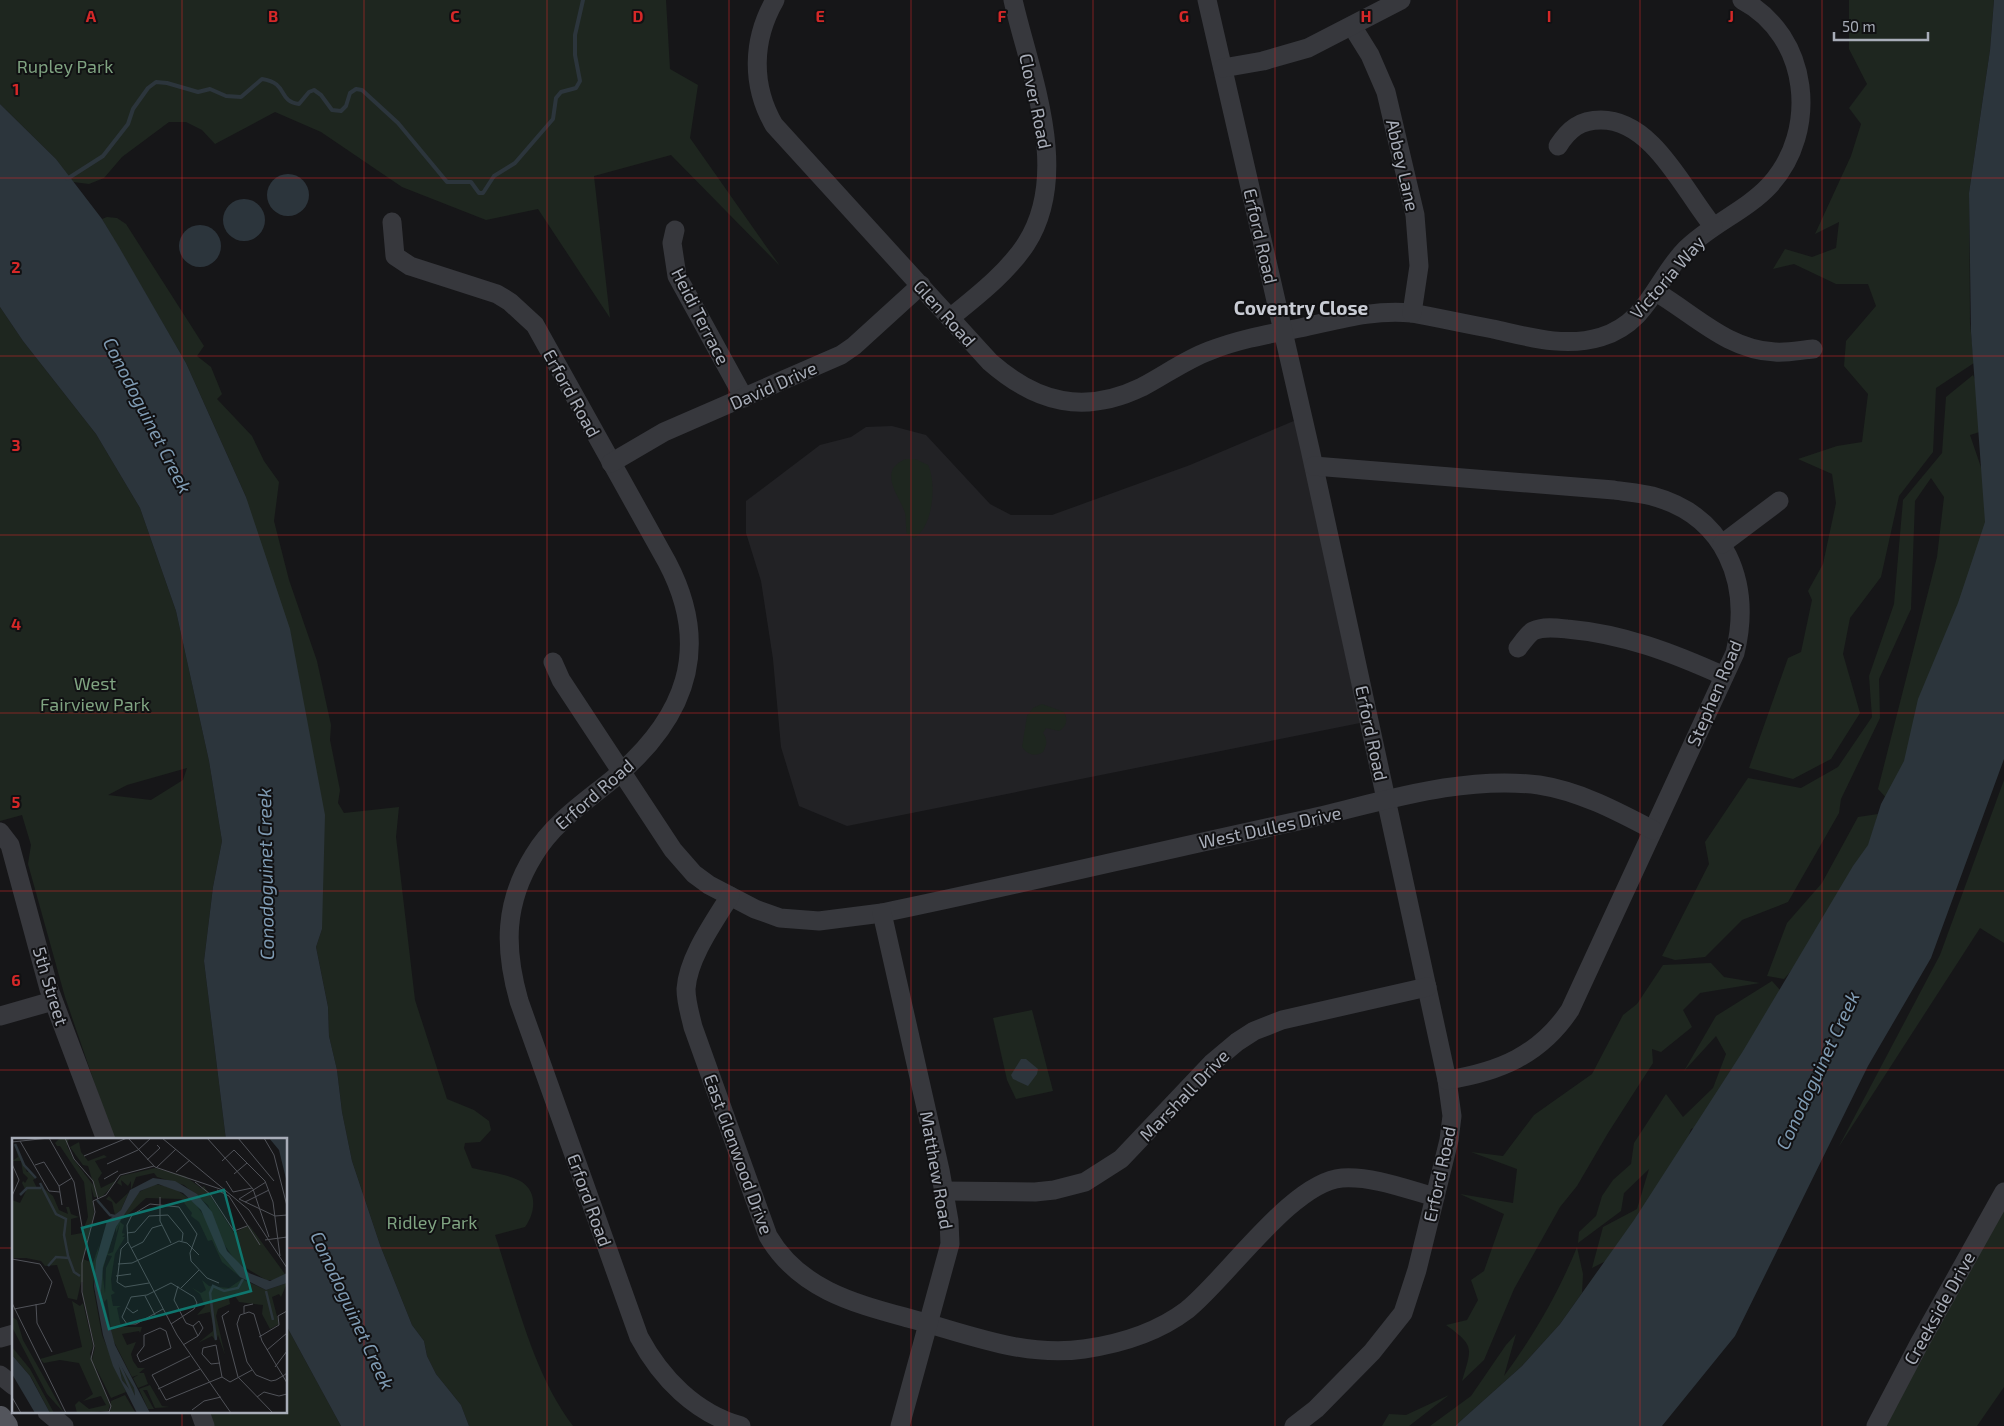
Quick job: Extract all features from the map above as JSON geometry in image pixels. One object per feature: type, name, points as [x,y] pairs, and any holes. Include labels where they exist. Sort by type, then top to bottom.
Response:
[{"type":"main road","points":[[0,1418],[6,1426]]},
{"type":"street","name":"Glen Road","points":[[775,0],[760,34],[756,59],[758,79],[767,112],[787,141],[990,362],[1011,380],[1031,392],[1050,398],[1074,401],[1111,398],[1127,394],[1209,351],[1283,330]]},
{"type":"street","name":"Clover Road","points":[[950,318],[999,276],[1026,244],[1037,223],[1045,195],[1047,148],[1014,0]]},
{"type":"street","name":"Erford Road","points":[[1207,0],[1314,466],[1447,1080],[1452,1116],[1449,1140],[1435,1197],[1409,1297],[1399,1320],[1372,1352],[1316,1409],[1294,1426]]},
{"type":"street","points":[[1223,68],[1292,53],[1352,26],[1401,0]]},
{"type":"street","name":"Victoria Way","points":[[1283,330],[1360,314],[1394,311],[1540,339],[1573,342],[1602,337],[1624,325],[1641,311],[1684,251],[1713,226],[1756,198],[1781,172],[1793,150],[1802,111],[1799,80],[1790,51],[1769,20],[1742,0]]},
{"type":"street","name":"Abbey Lane","points":[[1352,26],[1370,55],[1386,92],[1415,215],[1419,266],[1412,313]]},
{"type":"street","points":[[1558,146],[1568,132],[1582,122],[1605,120],[1634,130],[1660,152],[1713,226]]},
{"type":"street","name":"Erford Road","points":[[392,222],[395,256],[410,266],[497,294],[524,314],[534,326],[675,578],[686,611],[689,635],[685,675],[670,716],[651,743],[622,771],[562,822],[534,854],[516,892],[510,917],[508,938],[510,966],[519,1001],[639,1337],[656,1366],[691,1401],[720,1418],[741,1426]]},
{"type":"street","name":"Heidi Terrace","points":[[675,230],[672,243],[677,276],[744,398]]},
{"type":"street","name":"David Drive","points":[[611,463],[664,432],[840,355],[854,346],[921,286]]},
{"type":"street","points":[[1656,292],[1722,336],[1741,345],[1775,352],[1813,349]]},
{"type":"street","name":"Stephen Road","points":[[1314,466],[1614,490],[1651,496],[1668,502],[1701,521],[1722,544],[1735,572],[1742,614],[1735,653],[1588,974],[1562,1021],[1524,1056],[1510,1064],[1482,1073],[1447,1080]]},
{"type":"street","points":[[1722,544],[1779,501]]},
{"type":"street","points":[[1518,648],[1534,631],[1550,628],[1578,630],[1637,642],[1680,656],[1724,676]]},
{"type":"street","name":"West Dulles Drive","points":[[553,662],[562,680],[680,859],[694,874],[730,896],[755,910],[780,918],[826,921],[882,913],[1386,801],[1473,784],[1538,785],[1590,800],[1654,830]]},
{"type":"street","name":"5th Street","points":[[0,832],[10,845],[53,1001],[105,1138]]},
{"type":"street","name":"East Glenwood Drive","points":[[730,896],[691,965],[686,989],[687,1005],[693,1027],[768,1236],[786,1262],[801,1276],[832,1295],[863,1306],[1026,1348],[1083,1350],[1112,1344],[1150,1331],[1186,1310],[1287,1208],[1317,1186],[1340,1178],[1356,1178],[1435,1197]]},
{"type":"street","name":"Matthew Road","points":[[882,913],[944,1190],[950,1244],[930,1323],[900,1426]]},
{"type":"street","name":"Marshall Drive","points":[[944,1190],[1035,1192],[1054,1190],[1085,1182],[1121,1159],[1212,1063],[1254,1030],[1282,1020],[1427,987]]},
{"type":"street","points":[[0,1016],[53,1001]]},
{"type":"street","name":"Creekside Drive","points":[[1876,1426],[1919,1344],[2004,1192]]},
{"type":"street","points":[[0,1375],[12,1384]]},
{"type":"street","points":[[49,1414],[64,1426]]},
{"type":"street","points":[[201,1414],[205,1426]]},
{"type":"shaded area","points":[[1296,420],[1360,723],[847,826],[799,806],[781,747],[773,659],[761,581],[746,533],[746,501],[820,445],[851,437],[866,427],[892,426],[926,435],[990,504],[1011,515],[1052,515],[1190,465]]},
{"type":"green space","name":"Rupley Park","points":[[0,0],[666,0],[670,69],[698,85],[690,138],[780,266],[671,155],[594,176],[610,318],[538,209],[486,220],[402,187],[321,132],[275,112],[215,144],[202,130],[186,122],[169,122],[122,157],[104,178],[89,184],[73,182],[56,159],[0,104]]},
{"type":"green space","points":[[1849,0],[1994,0],[1990,50],[1969,193],[1970,323],[1974,363],[1936,388],[1933,452],[1899,496],[1881,577],[1850,618],[1843,654],[1860,713],[1831,759],[1793,779],[1749,768],[1788,658],[1801,652],[1812,600],[1808,591],[1823,564],[1836,503],[1832,474],[1798,459],[1837,446],[1862,442],[1868,394],[1844,366],[1846,341],[1876,306],[1868,284],[1836,284],[1794,264],[1773,269],[1785,249],[1812,257],[1836,248],[1839,222],[1815,234],[1851,156],[1861,124],[1849,108],[1867,84],[1849,49]]},
{"type":"green space","name":"Ridley Park","points":[[107,217],[117,218],[126,224],[204,346],[197,356],[211,367],[222,394],[217,399],[252,436],[264,461],[279,482],[274,521],[289,580],[317,661],[331,725],[330,740],[340,790],[338,803],[344,813],[399,807],[396,837],[415,1000],[447,1099],[474,1110],[489,1121],[491,1130],[480,1142],[465,1143],[464,1148],[472,1168],[505,1175],[522,1182],[533,1197],[533,1210],[525,1227],[495,1235],[536,1359],[559,1405],[573,1426],[469,1426],[461,1405],[436,1374],[427,1356],[424,1341],[412,1325],[380,1245],[352,1161],[342,1112],[337,1070],[329,1036],[328,1007],[316,947],[322,929],[246,497],[186,363],[102,219]]},
{"type":"green space","name":"West Fairview Park","points":[[0,307],[23,341],[96,434],[140,508],[176,611],[209,761],[222,841],[213,887],[204,961],[226,1138],[113,1138],[65,997],[28,864],[31,845],[22,815],[0,821]],"holes":[[[187,768],[183,780],[151,800],[108,795],[127,785]]]},
{"type":"green space","points":[[1973,375],[1980,390],[1983,431],[1970,435],[1986,482],[1989,520],[1891,803],[1878,789],[1937,557],[1944,497],[1931,478],[1915,501],[1911,609],[1879,679],[1880,718],[1841,799],[1839,813],[1788,902],[1742,920],[1705,957],[1675,960],[1662,956],[1709,864],[1705,842],[1748,778],[1801,788],[1838,767],[1872,717],[1869,676],[1894,604],[1903,500],[1942,453],[1946,397]]},
{"type":"green space","points":[[906,459],[915,459],[928,465],[931,473],[933,493],[929,515],[920,533],[914,538],[907,534],[905,513],[894,489],[891,475],[893,469]]},
{"type":"green space","points":[[1042,704],[1064,712],[1066,723],[1059,731],[1046,728],[1043,733],[1046,742],[1043,752],[1032,754],[1022,747],[1027,716],[1033,708]]},
{"type":"green space","points":[[2004,780],[2004,943],[1980,928],[1838,1148],[1940,955]]},
{"type":"green space","points":[[1878,814],[1867,852],[1812,947],[1784,979],[1767,976],[1787,923],[1822,883],[1858,817]]},
{"type":"green space","points":[[1711,963],[1724,977],[1760,983],[1700,993],[1683,1010],[1692,1027],[1661,1052],[1652,1049],[1653,1063],[1577,1186],[1560,1207],[1514,1289],[1484,1360],[1462,1381],[1468,1361],[1469,1348],[1462,1338],[1446,1325],[1467,1320],[1478,1300],[1471,1280],[1484,1271],[1504,1214],[1460,1194],[1513,1203],[1517,1169],[1471,1152],[1503,1156],[1534,1115],[1592,1074],[1623,1015],[1637,1004],[1663,965]]},
{"type":"green space","points":[[1772,981],[1780,990],[1709,1123],[1691,1129],[1668,1191],[1616,1256],[1592,1268],[1603,1227],[1637,1209],[1649,1169],[1624,1193],[1621,1211],[1578,1243],[1579,1232],[1596,1216],[1602,1196],[1613,1180],[1631,1164],[1634,1143],[1666,1094],[1683,1117],[1713,1088],[1726,1054],[1716,1036],[1684,1071],[1716,1016]]},
{"type":"green space","points":[[1032,1010],[1053,1091],[1016,1099],[1007,1080],[993,1018]]},
{"type":"green space","points":[[2004,1202],[2004,1387],[1977,1426],[1880,1426]]},
{"type":"green space","points":[[1577,1247],[1583,1274],[1582,1293],[1560,1324],[1522,1366],[1455,1426],[1430,1426],[1471,1396],[1506,1345],[1516,1334],[1504,1376],[1545,1314]]},
{"type":"green space","points":[[288,1329],[341,1426],[212,1426],[209,1414],[288,1414]]},
{"type":"green space","points":[[1449,1395],[1409,1426],[1382,1426],[1389,1414],[1406,1415]]},
{"type":"water","name":"Conodoguinet Creek","points":[[1994,0],[2004,0],[2004,759],[1931,958],[1868,1066],[1735,1336],[1662,1426],[1455,1426],[1522,1366],[1560,1324],[1634,1220],[1743,1051],[1853,866],[1868,845],[1881,804],[1904,761],[1918,699],[1958,603],[1985,522],[1971,332],[1969,193],[1990,50]]},
{"type":"water","name":"Conodoguinet Creek","points":[[0,104],[56,159],[102,219],[186,363],[246,497],[290,629],[325,815],[322,929],[316,947],[328,1007],[329,1036],[337,1070],[342,1112],[352,1161],[380,1245],[412,1325],[424,1341],[427,1356],[436,1374],[461,1405],[469,1426],[341,1426],[288,1329],[288,1138],[226,1138],[204,961],[213,887],[222,841],[209,761],[176,611],[140,508],[96,434],[23,341],[0,307]]},
{"type":"water","points":[[284,174],[292,174],[303,180],[309,195],[303,210],[292,216],[284,216],[273,210],[267,199],[267,191],[273,180]]},
{"type":"water","points":[[248,199],[256,202],[262,208],[265,220],[262,232],[256,238],[240,241],[232,238],[226,232],[223,216],[226,208],[232,202]]},
{"type":"water","points":[[204,225],[212,228],[218,234],[221,246],[218,258],[212,264],[196,267],[188,264],[182,258],[179,242],[182,234],[188,228]]},
{"type":"water","points":[[1021,1059],[1026,1059],[1038,1069],[1037,1074],[1028,1086],[1013,1079],[1011,1075]]},
{"type":"waterway","points":[[67,179],[103,156],[128,124],[133,109],[148,88],[156,82],[167,83],[198,92],[210,89],[226,96],[241,97],[262,79],[276,84],[292,102],[299,104],[309,92],[314,90],[321,95],[332,110],[341,111],[346,106],[350,93],[356,89],[362,90],[398,123],[447,182],[471,182],[479,193],[483,193],[494,176],[515,163],[553,119],[556,98],[561,92],[576,88],[580,81],[575,55],[575,35],[583,0]]},
{"type":"district","name":"Coventry Close","points":[[1301,307]]}]
